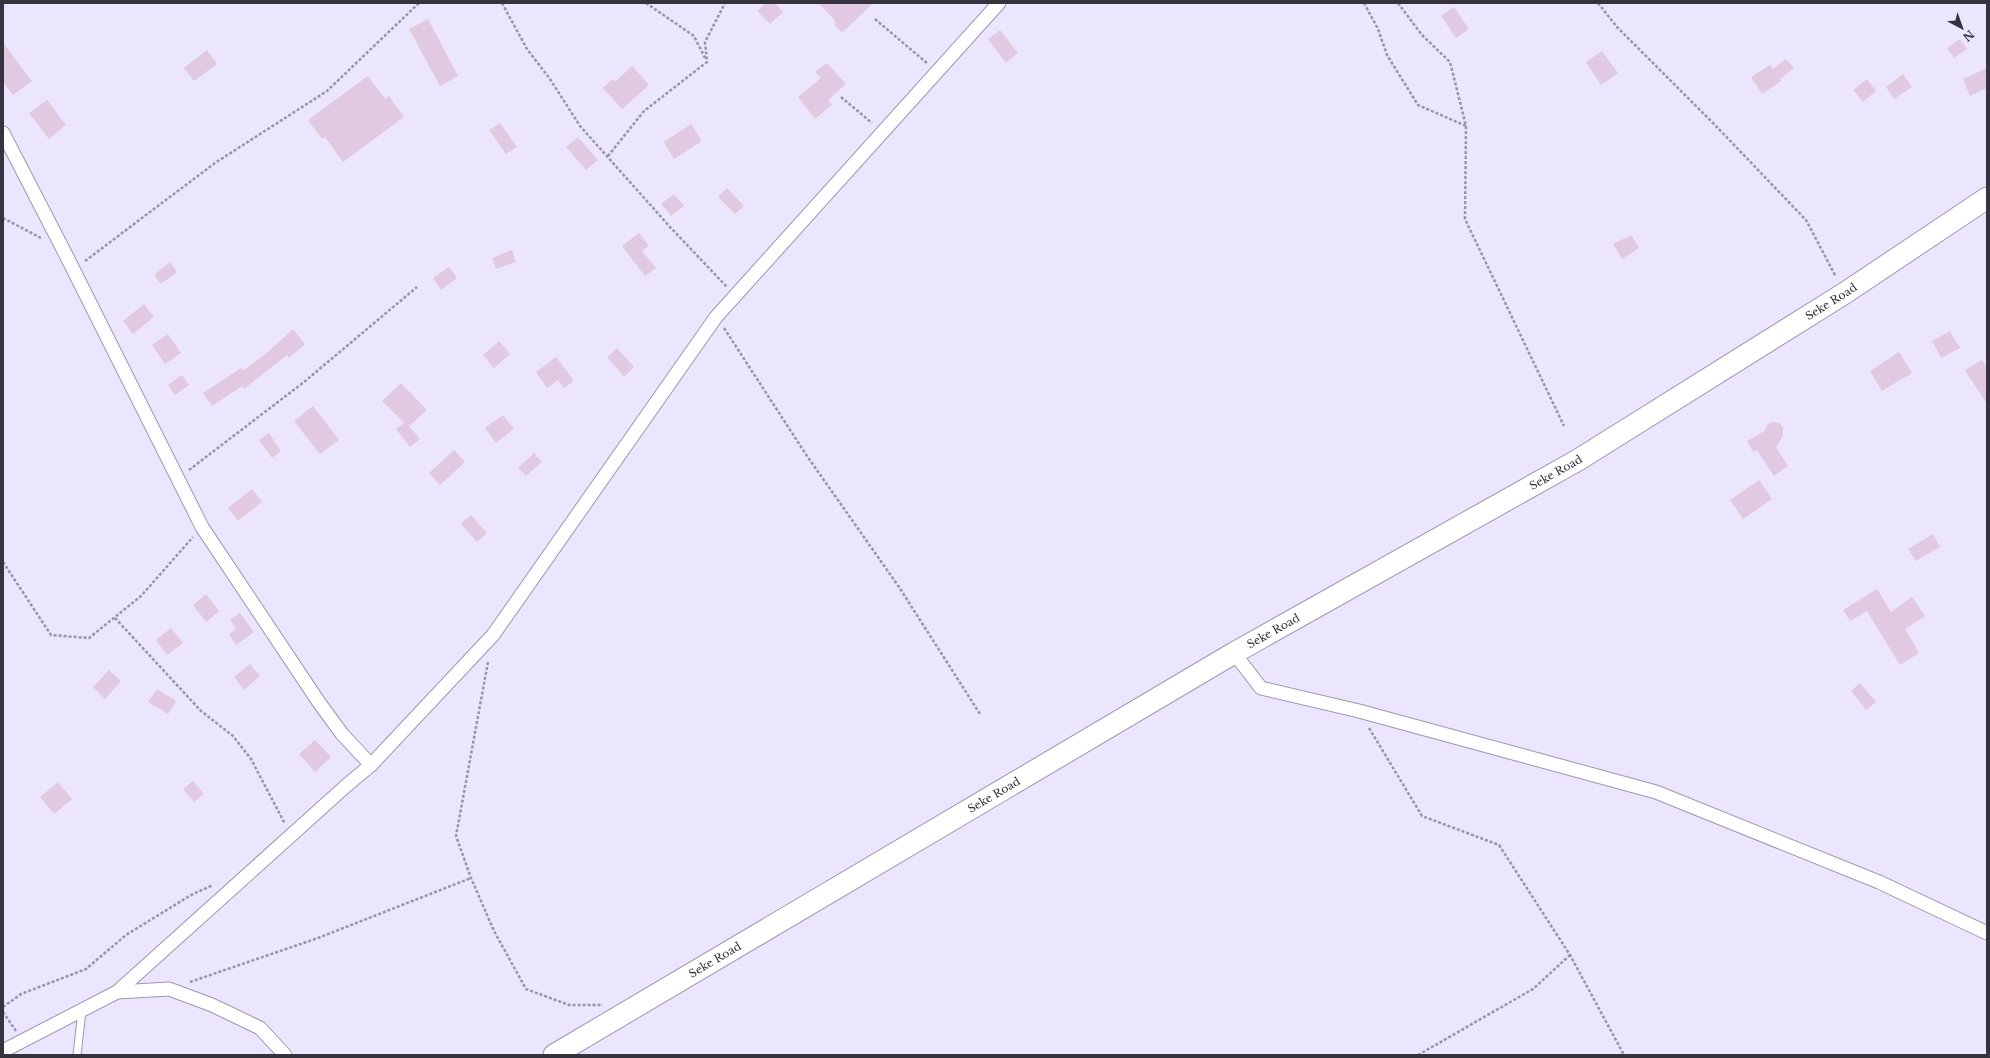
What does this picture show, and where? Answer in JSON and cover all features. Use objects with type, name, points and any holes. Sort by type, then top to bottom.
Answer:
[{"type":"main road","name":"Seke Road","points":[[554,1055],[1234,653],[1578,460],[1844,293],[1987,198]]},
{"type":"street","points":[[3,1051],[117,992],[290,835],[371,765],[493,635],[716,317],[1000,3]]},
{"type":"street","points":[[3,133],[66,255],[202,527],[318,701],[342,734],[371,765]]},
{"type":"street","points":[[1234,653],[1261,688],[1359,711],[1656,792],[1879,882],[1987,934]]},
{"type":"street","points":[[117,992],[169,989],[212,1005],[260,1028],[285,1055]]},
{"type":"lane","points":[[77,1055],[82,1010]]},
{"type":"path","points":[[73,269],[215,163],[327,91],[419,3]]},
{"type":"path","points":[[502,3],[527,49],[550,79],[580,126],[670,227],[735,296]]},
{"type":"path","points":[[646,3],[694,36],[707,62]]},
{"type":"path","points":[[707,62],[705,42],[725,3]]},
{"type":"path","points":[[1364,3],[1378,30],[1387,55],[1418,105],[1466,126]]},
{"type":"path","points":[[1398,3],[1422,35],[1450,62],[1466,126],[1465,219],[1564,426]]},
{"type":"path","points":[[1598,3],[1617,27],[1714,124],[1806,220],[1844,293]]},
{"type":"path","points":[[875,19],[938,72]]},
{"type":"path","points":[[608,156],[644,111],[707,62]]},
{"type":"path","points":[[841,97],[883,133]]},
{"type":"path","points":[[3,218],[45,240],[66,255]]},
{"type":"path","points":[[178,479],[304,382],[417,287]]},
{"type":"path","points":[[716,317],[807,456],[899,587],[980,714]]},
{"type":"path","points":[[3,562],[50,635],[89,638],[141,596],[202,527]]},
{"type":"path","points":[[115,618],[201,711],[233,736],[251,759],[290,835]]},
{"type":"path","points":[[493,635],[475,725],[456,836],[470,878],[494,931],[526,989],[569,1005],[609,1005]]},
{"type":"path","points":[[1359,711],[1422,816],[1499,845],[1570,955],[1624,1055]]},
{"type":"path","points":[[169,989],[318,938],[470,878]]},
{"type":"path","points":[[3,1007],[21,994],[86,969],[126,935],[191,895],[220,882]]},
{"type":"path","points":[[1418,1055],[1533,989],[1570,955]]},
{"type":"path","points":[[3,1012],[23,1041]]},
{"type":"building","points":[[766,3],[775,3],[783,12],[770,24],[757,11]]},
{"type":"building","points":[[819,3],[873,3],[842,33],[834,24],[836,22]]},
{"type":"building","points":[[1454,7],[1469,29],[1456,38],[1441,16]]},
{"type":"building","points":[[428,19],[458,76],[440,86],[409,29]]},
{"type":"building","points":[[1000,30],[1018,53],[1006,63],[988,39]]},
{"type":"building","points":[[1960,39],[1967,49],[1954,58],[1947,48]]},
{"type":"building","points":[[3,43],[32,81],[13,95],[3,82]]},
{"type":"building","points":[[207,50],[217,64],[194,81],[184,68]]},
{"type":"building","points":[[1602,51],[1618,73],[1601,85],[1586,62]]},
{"type":"building","points":[[1786,59],[1794,68],[1780,79],[1781,81],[1762,94],[1751,77],[1770,65],[1773,69]]},
{"type":"building","points":[[827,63],[846,84],[828,100],[832,105],[815,119],[798,97],[821,78],[815,72]]},
{"type":"building","points":[[632,66],[649,85],[622,109],[603,88],[613,79],[615,82]]},
{"type":"building","points":[[1987,68],[1987,88],[1970,96],[1963,79]]},
{"type":"building","points":[[1903,74],[1912,87],[1894,99],[1886,87]]},
{"type":"building","points":[[368,76],[385,99],[389,96],[404,117],[343,162],[325,137],[322,139],[308,120]]},
{"type":"building","points":[[1867,79],[1876,91],[1863,102],[1853,90]]},
{"type":"building","points":[[47,100],[66,125],[49,139],[29,113]]},
{"type":"building","points":[[500,123],[517,147],[506,154],[489,130]]},
{"type":"building","points":[[691,124],[702,141],[674,159],[664,142]]},
{"type":"building","points":[[578,137],[598,160],[586,170],[566,147]]},
{"type":"building","points":[[727,188],[744,206],[735,214],[718,197]]},
{"type":"building","points":[[674,194],[684,206],[671,216],[661,204]]},
{"type":"building","points":[[639,233],[649,246],[642,251],[656,268],[645,276],[622,246]]},
{"type":"building","points":[[1631,235],[1639,248],[1622,259],[1613,244]]},
{"type":"building","points":[[512,250],[516,262],[496,269],[492,258]]},
{"type":"building","points":[[170,262],[177,272],[161,284],[154,275]]},
{"type":"building","points":[[449,267],[457,278],[441,290],[433,278]]},
{"type":"building","points":[[144,304],[154,317],[133,334],[123,321]]},
{"type":"building","points":[[293,329],[305,344],[289,358],[287,355],[244,389],[242,386],[212,406],[203,393],[241,368],[243,371],[269,351]]},
{"type":"building","points":[[1950,331],[1960,348],[1941,358],[1932,341]]},
{"type":"building","points":[[168,334],[181,353],[165,364],[152,345]]},
{"type":"building","points":[[499,341],[510,354],[494,368],[483,355]]},
{"type":"building","points":[[617,348],[634,367],[624,377],[607,357]]},
{"type":"building","points":[[1899,352],[1912,373],[1882,391],[1870,371]]},
{"type":"building","points":[[556,357],[574,381],[564,388],[558,380],[547,388],[536,372]]},
{"type":"building","points":[[1982,360],[1987,368],[1987,404],[1965,370]]},
{"type":"building","points":[[182,375],[189,385],[175,395],[168,385]]},
{"type":"building","points":[[401,383],[427,410],[409,426],[420,439],[410,447],[396,429],[404,423],[382,401]]},
{"type":"building","points":[[313,406],[339,440],[320,454],[294,421]]},
{"type":"building","points":[[503,415],[514,429],[496,443],[485,428]]},
{"type":"building","points":[[1773,422],[1779,423],[1783,427],[1783,436],[1776,447],[1788,466],[1774,476],[1757,450],[1753,452],[1747,441],[1765,431],[1767,425]]},
{"type":"building","points":[[269,433],[281,451],[272,458],[259,440]]},
{"type":"building","points":[[454,450],[465,462],[440,485],[429,473]]},
{"type":"building","points":[[534,453],[542,462],[526,476],[518,468]]},
{"type":"building","points":[[1759,480],[1772,499],[1743,519],[1730,500]]},
{"type":"building","points":[[252,489],[262,502],[238,521],[228,508]]},
{"type":"building","points":[[471,515],[487,533],[477,542],[461,524]]},
{"type":"building","points":[[1933,534],[1940,547],[1916,561],[1908,549]]},
{"type":"building","points":[[1877,589],[1891,612],[1912,597],[1925,616],[1905,629],[1919,653],[1900,665],[1867,611],[1850,621],[1843,610]]},
{"type":"building","points":[[206,594],[219,611],[206,622],[193,605]]},
{"type":"building","points":[[240,613],[254,632],[236,645],[229,634],[236,629],[230,620]]},
{"type":"building","points":[[171,628],[183,643],[167,655],[156,640]]},
{"type":"building","points":[[250,664],[260,676],[244,690],[234,677]]},
{"type":"building","points":[[109,670],[121,681],[105,699],[93,687]]},
{"type":"building","points":[[1860,683],[1876,702],[1866,710],[1851,691]]},
{"type":"building","points":[[157,689],[176,701],[168,714],[148,702]]},
{"type":"building","points":[[315,740],[331,757],[315,772],[299,754]]},
{"type":"building","points":[[193,781],[204,794],[194,802],[183,789]]},
{"type":"building","points":[[58,782],[72,799],[54,814],[40,797]]}]
